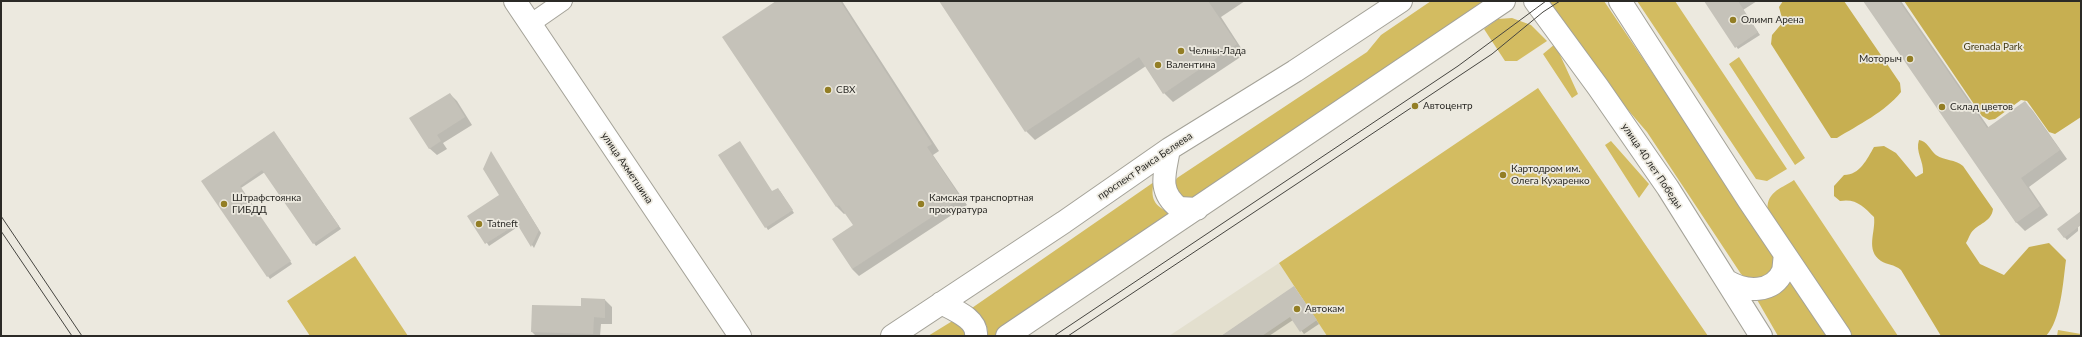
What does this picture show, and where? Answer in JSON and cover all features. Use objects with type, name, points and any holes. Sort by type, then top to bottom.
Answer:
[{"type":"street","name":"улица Ахметшина","points":[[514,1],[740,336]]},
{"type":"street","points":[[530,24],[563,1]]},
{"type":"street","name":"проспект Раиса Беляева","points":[[892,336],[1064,222],[1169,149],[1295,71],[1352,31],[1401,1]]},
{"type":"street","points":[[1007,336],[1504,1]]},
{"type":"street","name":"улица 40 лет Победы","points":[[1535,1],[1637,143],[1761,336]]},
{"type":"street","points":[[1620,1],[1785,255],[1840,336]]},
{"type":"street","points":[[1169,149],[1164,189],[1167,195],[1179,208],[1197,209]]},
{"type":"street","points":[[1727,281],[1735,286],[1748,288],[1770,286],[1777,281],[1783,270],[1785,255]]},
{"type":"street","points":[[942,303],[971,320],[977,332],[976,336]]},
{"type":"shaded area","points":[[1431,1],[1488,1],[1191,200],[1184,199],[1173,185],[1177,178],[1367,52],[1381,35]]},
{"type":"shaded area","points":[[1549,1],[1604,1],[1773,251],[1774,260],[1772,267],[1762,279],[1747,279],[1741,274],[1647,132],[1603,81]]},
{"type":"shaded area","points":[[1637,1],[1675,1],[1787,169],[1767,181],[1756,179]]},
{"type":"shaded area","points":[[1512,18],[1531,25],[1547,41],[1517,61],[1505,61],[1484,29],[1498,19]]},
{"type":"shaded area","points":[[1555,44],[1578,94],[1572,98],[1543,54]]},
{"type":"shaded area","points":[[1739,57],[1805,158],[1795,165],[1729,64]]},
{"type":"shaded area","name":"Картодром им. Олега Кухаренко","points":[[1538,88],[1708,336],[1327,336],[1279,263]]},
{"type":"shaded area","points":[[1611,141],[1649,184],[1639,198],[1605,145]]},
{"type":"shaded area","points":[[1794,180],[1898,336],[1851,336],[1768,212],[1769,200],[1771,196]]},
{"type":"shaded area","points":[[1154,182],[1153,194],[1156,203],[1163,209],[1174,214],[994,336],[987,336],[988,331],[986,323],[969,310]]},
{"type":"shaded area","points":[[355,256],[408,336],[310,336],[287,301]]},
{"type":"shaded area","points":[[1279,263],[1327,336],[1169,336]]},
{"type":"shaded area","points":[[1789,276],[1828,336],[1778,336],[1756,298]]},
{"type":"shaded area","points":[[954,320],[970,336],[928,336]]},
{"type":"shaded area","points":[[2058,330],[2081,334],[2081,336],[2057,336]]},
{"type":"green space","points":[[1783,1],[1844,1],[1900,83],[1901,92],[1887,106],[1871,118],[1837,138],[1831,138],[1771,44],[1772,35],[1783,22],[1779,7]]},
{"type":"green space","name":"Grenada Park","points":[[1904,1],[2081,1],[2081,117],[2055,134],[2049,132],[2027,101],[2021,100],[1995,119],[1989,120],[1982,116]]},
{"type":"green space","points":[[1919,140],[1926,144],[1936,155],[1957,162],[1963,166],[1993,209],[1990,217],[1970,234],[1966,243],[1980,264],[2004,275],[2029,247],[2049,243],[2066,260],[2058,311],[2051,329],[2046,336],[1941,336],[1901,270],[1881,261],[1873,252],[1872,240],[1874,217],[1859,204],[1846,200],[1840,201],[1834,196],[1834,186],[1844,175],[1850,174],[1859,169],[1866,161],[1874,147],[1884,146],[1896,153],[1916,177],[1923,173],[1918,149]]},
{"type":"building","name":"СВХ","points":[[776,1],[840,1],[932,144],[927,147],[961,198],[852,269],[832,239],[853,225],[839,205],[836,207],[722,37]]},
{"type":"building","points":[[939,1],[1208,1],[1237,44],[1163,94],[1139,57],[1025,132]]},
{"type":"building","name":"Олимп Арена","points":[[1704,1],[1738,1],[1758,32],[1735,48]]},
{"type":"building","points":[[1863,1],[1899,1],[1987,128],[2025,101],[2060,150],[2021,178],[2040,206],[2016,223]]},
{"type":"building","points":[[450,93],[465,117],[437,135],[441,141],[429,149],[409,118]]},
{"type":"building","points":[[274,131],[339,226],[313,244],[262,170],[240,186],[291,261],[267,277],[201,181]]},
{"type":"building","points":[[740,141],[772,191],[778,188],[793,210],[765,228],[718,155]]},
{"type":"building","points":[[491,151],[539,230],[531,247],[517,224],[485,244],[467,216],[499,195],[483,169]]},
{"type":"building","points":[[2081,211],[2081,225],[2064,238],[2057,229]]},
{"type":"building","points":[[1294,286],[1317,320],[1300,332],[1290,317],[1262,336],[1221,336]]},
{"type":"building","points":[[581,298],[605,299],[605,318],[594,317],[593,334],[531,332],[532,305],[581,306]]},
{"type":"tram line","points":[[1054,336],[1458,66],[1546,1]]},
{"type":"tram line","points":[[1068,336],[1492,54],[1543,12],[1560,1]]},
{"type":"tram line","points":[[1,216],[82,336]]},
{"type":"tram line","points":[[1,231],[72,336]]},
{"type":"place","name":"Олимп Арена","points":[[1733,20]]},
{"type":"place","name":"Челны-Лада","points":[[1181,51]]},
{"type":"place","name":"Моторыч","points":[[1910,59]]},
{"type":"place","name":"Валентина","points":[[1158,65]]},
{"type":"place","name":"СВХ","points":[[828,90]]},
{"type":"place","name":"Автоцентр","points":[[1415,106]]},
{"type":"place","name":"Склад цветов","points":[[1942,107]]},
{"type":"place","name":"Картодром им. Олега Кухаренко","points":[[1503,175]]},
{"type":"place","name":"Штрафстоянка ГИБДД","points":[[224,204]]},
{"type":"place","name":"Камская транспортная прокуратура","points":[[921,204]]},
{"type":"place","name":"Tatneft","points":[[479,224]]},
{"type":"place","name":"Автокам","points":[[1297,309]]}]
